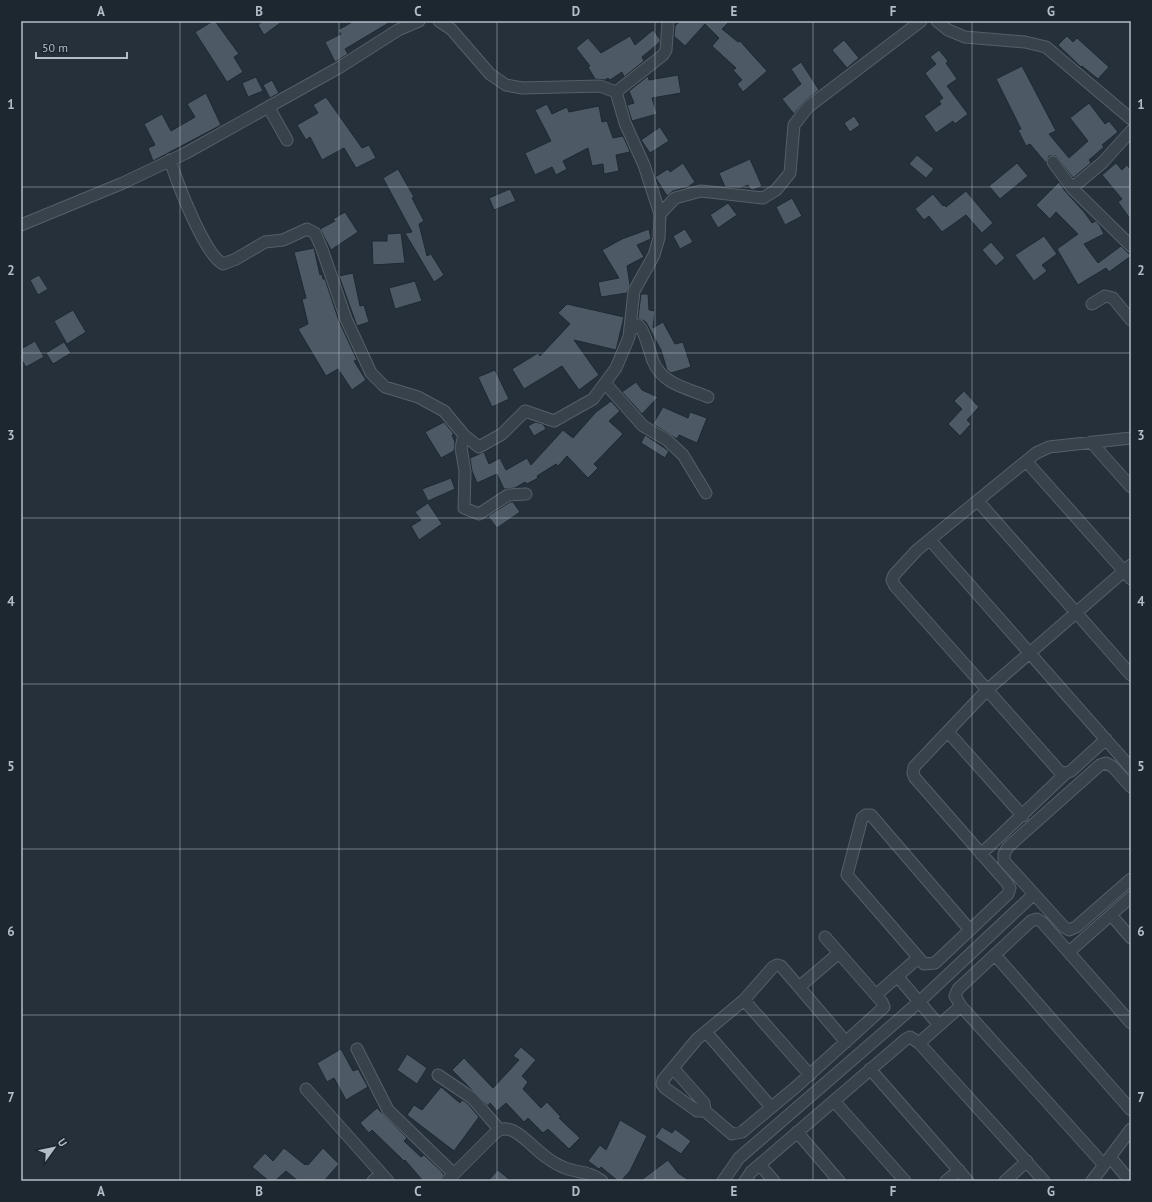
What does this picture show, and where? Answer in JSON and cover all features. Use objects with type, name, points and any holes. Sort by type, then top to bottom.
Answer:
[{"type":"street","points":[[21,225],[124,183],[170,160],[269,108],[340,67],[398,30],[419,21]]},
{"type":"street","points":[[616,92],[663,55],[666,50],[668,21]]},
{"type":"street","points":[[660,214],[675,198],[701,191],[763,198],[776,190],[790,173],[794,125],[808,107],[920,21]]},
{"type":"street","points":[[937,21],[948,30],[964,37],[1025,42],[1046,47],[1131,119]]},
{"type":"street","points":[[446,22],[490,74],[506,84],[522,88],[600,86],[616,92]]},
{"type":"street","points":[[170,160],[180,188],[212,254],[223,264],[236,259],[265,242],[283,240],[307,229],[315,233],[346,319],[371,373],[385,387],[418,397],[444,411],[464,435],[479,447],[502,434],[525,411],[554,421],[593,399],[616,368],[624,352],[631,330],[634,292],[654,255],[659,238],[660,214],[644,165],[626,123],[616,92]]},
{"type":"street","points":[[269,108],[287,140]]},
{"type":"street","points":[[1072,188],[1102,163],[1131,131]]},
{"type":"street","points":[[1053,162],[1072,188],[1131,246]]},
{"type":"street","points":[[1092,304],[1104,296],[1113,298],[1131,320]]},
{"type":"street","points":[[631,330],[638,326],[641,328],[653,361],[662,376],[676,384],[708,396]]},
{"type":"street","points":[[605,383],[643,426],[667,440],[683,455],[706,493]]},
{"type":"street","points":[[464,435],[461,448],[465,471],[464,508],[479,514],[508,496],[526,494]]},
{"type":"street","points":[[1066,773],[1060,772],[894,586],[892,580],[894,575],[917,550],[1036,453],[1049,447],[1131,438]]},
{"type":"street","points":[[1091,442],[1131,487]]},
{"type":"street","points":[[970,930],[871,815],[866,815],[862,818],[847,875],[918,958],[924,964],[929,965],[935,963],[970,930],[1008,894],[1010,888],[1007,883],[915,778],[913,773],[914,767],[987,690],[1076,613],[1129,572],[1026,461]]},
{"type":"street","points":[[978,501],[1131,675]]},
{"type":"street","points":[[930,540],[1131,768]]},
{"type":"street","points":[[948,732],[1023,816]]},
{"type":"street","points":[[981,854],[1023,816],[1066,773],[1106,739]]},
{"type":"street","points":[[1131,787],[1113,766],[1106,763],[1100,765],[1008,847],[1004,854],[1004,861],[1064,927],[1069,930],[1076,927],[1131,879]]},
{"type":"street","points":[[723,1181],[739,1158],[918,1002],[1034,894]]},
{"type":"street","points":[[1069,952],[1131,897]]},
{"type":"street","points":[[1111,915],[1131,938]]},
{"type":"street","points":[[1130,1181],[1107,1161],[961,1006],[955,996],[958,989],[1031,921],[1037,919],[1042,922],[1131,1023]]},
{"type":"street","points":[[673,1068],[704,1103],[705,1110],[732,1134],[742,1132],[810,1075],[882,1011],[884,1007],[876,995],[824,937]]},
{"type":"street","points":[[799,987],[839,953]]},
{"type":"street","points":[[995,955],[1131,1110]]},
{"type":"street","points":[[876,995],[918,958]]},
{"type":"street","points":[[705,1110],[697,1111],[665,1088],[662,1084],[663,1080],[697,1039],[744,1000],[773,967],[777,965],[781,966],[846,1042]]},
{"type":"street","points":[[897,976],[939,1025]]},
{"type":"street","points":[[744,1000],[810,1075]]},
{"type":"street","points":[[919,1043],[961,1006]]},
{"type":"street","points":[[706,1032],[771,1108]]},
{"type":"street","points":[[745,1181],[751,1172],[870,1069],[910,1037],[919,1043],[1044,1181]]},
{"type":"street","points":[[357,1049],[388,1110],[451,1177],[499,1129]]},
{"type":"street","points":[[870,1069],[968,1181]]},
{"type":"street","points":[[438,1075],[472,1098],[499,1129],[511,1130],[519,1133],[536,1150],[548,1159],[565,1168],[591,1174],[602,1181]]},
{"type":"street","points":[[306,1088],[381,1179]]},
{"type":"street","points":[[834,1101],[905,1181]]},
{"type":"street","points":[[1092,1181],[1131,1129]]},
{"type":"street","points":[[797,1132],[839,1181]]},
{"type":"street","points":[[1005,1181],[1027,1161]]},
{"type":"street","points":[[760,1165],[774,1181]]},
{"type":"street","points":[[946,1181],[959,1170]]},
{"type":"building","points":[[215,21],[239,54],[234,57],[243,72],[227,82],[195,32]]},
{"type":"building","points":[[263,21],[283,21],[264,35],[258,25]]},
{"type":"building","points":[[354,21],[392,21],[345,49],[348,54],[335,62],[325,42],[341,34],[338,30]]},
{"type":"building","points":[[680,21],[730,21],[722,29],[738,42],[740,41],[767,71],[743,92],[737,84],[742,80],[733,70],[736,68],[712,46],[719,38],[705,24],[685,46],[674,36],[675,26]]},
{"type":"building","points":[[653,30],[660,39],[660,42],[642,57],[644,61],[624,77],[622,72],[610,80],[608,78],[605,80],[595,79],[588,67],[590,66],[576,48],[588,38],[601,53],[630,36],[635,45]]},
{"type":"building","points":[[1067,36],[1073,42],[1077,38],[1109,67],[1098,79],[1082,66],[1081,67],[1058,45]]},
{"type":"building","points":[[844,40],[859,58],[847,68],[832,50]]},
{"type":"building","points":[[939,50],[948,61],[946,63],[957,79],[947,86],[968,114],[955,124],[953,121],[936,133],[924,116],[941,104],[939,101],[943,98],[925,73],[936,64],[930,57]]},
{"type":"building","points":[[801,62],[819,90],[804,102],[794,114],[782,99],[801,84],[791,69]]},
{"type":"building","points":[[1022,66],[1056,131],[1049,134],[1069,158],[1088,141],[1070,118],[1089,103],[1105,124],[1109,121],[1118,132],[1102,145],[1104,147],[1089,160],[1091,163],[1073,178],[1056,156],[1049,156],[1046,163],[1030,144],[1026,146],[1018,130],[1021,129],[996,79]]},
{"type":"building","points":[[678,75],[681,93],[652,98],[657,114],[632,121],[627,105],[634,103],[629,91],[648,76],[649,80]]},
{"type":"building","points":[[256,77],[263,91],[248,97],[242,83]]},
{"type":"building","points":[[272,80],[279,93],[270,98],[263,85]]},
{"type":"building","points":[[206,93],[221,125],[153,161],[148,148],[155,145],[144,124],[162,114],[171,131],[195,117],[187,104]]},
{"type":"building","points":[[326,97],[362,148],[369,145],[376,158],[356,168],[344,148],[322,160],[310,137],[306,140],[297,125],[318,113],[313,105]]},
{"type":"building","points":[[547,104],[552,114],[567,107],[569,112],[599,106],[602,122],[607,121],[613,138],[623,136],[630,152],[616,155],[619,171],[604,174],[603,164],[592,166],[588,148],[563,161],[567,169],[556,175],[552,167],[535,175],[525,153],[551,141],[535,110]]},
{"type":"building","points":[[854,116],[860,125],[850,132],[844,123]]},
{"type":"building","points":[[660,127],[669,141],[650,153],[641,140]]},
{"type":"building","points":[[917,155],[934,169],[926,178],[909,164]]},
{"type":"building","points":[[750,159],[762,186],[753,190],[750,189],[748,185],[740,188],[725,187],[719,173]]},
{"type":"building","points":[[683,163],[695,182],[688,187],[673,191],[667,196],[655,177],[668,169],[670,172]]},
{"type":"building","points":[[1017,163],[1028,176],[1000,199],[989,186]]},
{"type":"building","points":[[1116,163],[1122,170],[1127,165],[1131,170],[1131,220],[1118,202],[1122,199],[1102,175]]},
{"type":"building","points":[[398,169],[414,197],[412,198],[424,221],[419,224],[427,256],[431,254],[444,275],[434,282],[405,233],[412,232],[383,178]]},
{"type":"building","points":[[1059,182],[1092,223],[1096,221],[1104,234],[1084,244],[1098,263],[1121,246],[1131,256],[1109,272],[1106,268],[1078,285],[1057,249],[1078,234],[1056,212],[1050,219],[1036,205]]},
{"type":"building","points":[[510,189],[516,201],[494,210],[489,198]]},
{"type":"building","points":[[966,191],[993,223],[982,233],[966,215],[942,232],[929,216],[924,220],[915,209],[933,194],[943,206],[944,205],[946,207]]},
{"type":"building","points":[[792,198],[802,216],[785,225],[776,207]]},
{"type":"building","points":[[728,203],[737,215],[718,228],[710,215]]},
{"type":"building","points":[[345,212],[358,232],[331,250],[320,229],[335,221],[333,219]]},
{"type":"building","points":[[649,229],[651,239],[637,245],[644,257],[627,266],[630,285],[627,293],[601,297],[598,282],[619,278],[602,250],[622,239]]},
{"type":"building","points":[[685,229],[693,242],[680,249],[673,236]]},
{"type":"building","points":[[401,233],[405,263],[373,265],[372,241],[387,241],[387,234]]},
{"type":"building","points":[[1044,236],[1057,254],[1042,265],[1047,271],[1034,281],[1015,255]]},
{"type":"building","points":[[991,242],[1005,258],[996,266],[982,250]]},
{"type":"building","points":[[314,248],[320,275],[322,274],[323,279],[325,279],[339,321],[357,360],[354,361],[366,380],[352,390],[338,369],[326,376],[298,329],[308,324],[302,299],[306,298],[294,252]]},
{"type":"building","points":[[353,273],[360,306],[364,305],[369,322],[357,326],[339,276]]},
{"type":"building","points":[[39,275],[48,289],[38,295],[30,280]]},
{"type":"building","points":[[415,281],[422,301],[395,309],[389,288]]},
{"type":"building","points":[[641,294],[648,294],[649,310],[655,311],[653,328],[663,322],[675,344],[683,342],[691,367],[671,373],[667,370],[661,350],[646,322],[638,318]]},
{"type":"building","points":[[567,304],[624,317],[616,350],[574,340],[599,375],[579,390],[562,366],[524,389],[512,369],[538,353],[540,356],[570,324],[558,313]]},
{"type":"building","points":[[73,310],[86,332],[67,344],[54,321]]},
{"type":"building","points":[[35,341],[44,357],[26,367],[21,359],[21,349]]},
{"type":"building","points":[[64,342],[71,353],[53,364],[46,353]]},
{"type":"building","points":[[495,370],[509,399],[492,407],[478,377]]},
{"type":"building","points":[[636,382],[642,390],[658,397],[642,414],[622,392]]},
{"type":"building","points":[[964,391],[979,407],[967,420],[971,424],[960,436],[948,424],[962,409],[954,401]]},
{"type":"building","points":[[611,401],[620,411],[609,421],[623,434],[594,464],[598,468],[588,478],[567,456],[558,466],[556,464],[537,476],[538,478],[527,484],[525,482],[515,488],[504,489],[497,474],[477,483],[472,471],[470,458],[484,452],[489,464],[500,458],[506,470],[527,458],[531,465],[563,430],[573,438],[596,412]]},
{"type":"building","points":[[663,407],[688,418],[690,412],[707,418],[697,443],[679,435],[677,439],[653,424]]},
{"type":"building","points":[[444,422],[454,434],[452,435],[455,442],[454,451],[441,458],[425,432]]},
{"type":"building","points":[[535,422],[543,424],[546,429],[534,436],[528,426]]},
{"type":"building","points":[[645,435],[669,451],[665,458],[641,443]]},
{"type":"building","points":[[451,478],[455,489],[428,501],[422,489]]},
{"type":"building","points":[[510,502],[513,502],[520,512],[497,528],[488,516]]},
{"type":"building","points":[[428,503],[442,524],[419,540],[411,526],[421,520],[415,512]]},
{"type":"building","points":[[521,1047],[536,1060],[522,1076],[528,1082],[523,1089],[541,1108],[547,1102],[561,1117],[559,1118],[580,1138],[569,1149],[548,1129],[543,1133],[528,1118],[524,1122],[506,1103],[497,1111],[490,1103],[488,1106],[452,1070],[464,1058],[493,1088],[519,1060],[513,1056]]},
{"type":"building","points":[[341,1049],[353,1071],[358,1069],[368,1087],[346,1100],[334,1078],[327,1082],[317,1063]]},
{"type":"building","points":[[407,1054],[427,1068],[417,1084],[397,1070]]},
{"type":"building","points":[[441,1087],[460,1103],[462,1100],[467,1103],[479,1117],[454,1151],[407,1115],[414,1105],[422,1110]]},
{"type":"building","points":[[377,1108],[407,1138],[404,1141],[421,1157],[424,1155],[441,1171],[444,1175],[440,1181],[423,1181],[405,1160],[404,1161],[372,1130],[369,1133],[360,1123]]},
{"type":"building","points":[[620,1120],[647,1136],[630,1171],[621,1181],[618,1181],[601,1167],[599,1169],[588,1161],[600,1145],[606,1150]]},
{"type":"building","points":[[662,1127],[672,1133],[675,1129],[691,1141],[681,1154],[655,1137]]},
{"type":"building","points":[[284,1148],[305,1165],[308,1165],[323,1148],[339,1164],[324,1181],[298,1181],[286,1171],[275,1181],[269,1181],[252,1167],[265,1153],[273,1161]]},
{"type":"building","points":[[668,1160],[678,1173],[690,1181],[640,1181]]},
{"type":"building","points":[[498,1170],[511,1181],[488,1181]]}]
